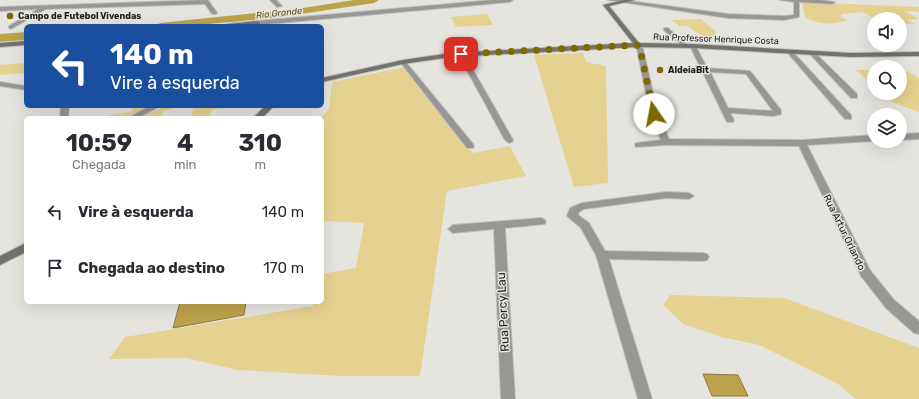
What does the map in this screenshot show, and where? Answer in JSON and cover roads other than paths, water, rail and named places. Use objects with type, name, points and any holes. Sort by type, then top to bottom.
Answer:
[{"type":"street","points":[[11,27],[57,0]]},
{"type":"street","points":[[273,0],[279,6]]},
{"type":"street","points":[[267,24],[510,0]]},
{"type":"street","points":[[611,0],[728,16],[784,18],[797,16],[796,1]]},
{"type":"street","points":[[632,0],[606,4],[640,49],[654,114],[666,142]]},
{"type":"street","points":[[783,0],[832,2]]},
{"type":"street","points":[[0,9],[206,1],[214,13]]},
{"type":"street","points":[[666,29],[684,45]]},
{"type":"street","points":[[0,45],[24,43]]},
{"type":"street","name":"Rua Professor Henrique Costa","points":[[324,80],[404,62],[461,54],[637,45],[684,45],[851,55],[919,54]]},
{"type":"street","points":[[693,46],[730,120]]},
{"type":"street","points":[[789,51],[848,117]]},
{"type":"street","points":[[811,52],[854,96]]},
{"type":"street","points":[[461,54],[509,140]]},
{"type":"street","points":[[404,62],[470,146]]},
{"type":"street","points":[[706,70],[748,72],[778,112],[774,114],[726,110]]},
{"type":"street","points":[[0,84],[24,88]]},
{"type":"street","points":[[136,116],[152,108]]},
{"type":"street","points":[[259,116],[268,108]]},
{"type":"street","points":[[907,137],[919,136]]},
{"type":"street","points":[[639,145],[666,142],[802,143],[867,138]]},
{"type":"street","name":"Rua Artur Orlando","points":[[802,143],[865,273],[890,304],[919,330]]},
{"type":"street","points":[[645,399],[602,256],[585,226],[572,216],[574,210],[582,206],[666,195],[689,196]]},
{"type":"street","points":[[453,229],[541,222]]},
{"type":"street","name":"Rua Percy Lau","points":[[499,225],[508,399]]},
{"type":"street","points":[[0,262],[24,248]]},
{"type":"street","points":[[602,256],[703,257]]},
{"type":"waterway","name":"Rio Grande","points":[[179,24],[303,11],[374,0]]},
{"type":"waterway","name":"Rio Grande","points":[[0,38],[24,36]]},
{"type":"place","name":"Campo de Futebol Vivendas","points":[[10,16]]},
{"type":"place","name":"AldeiaBit","points":[[660,70]]}]
